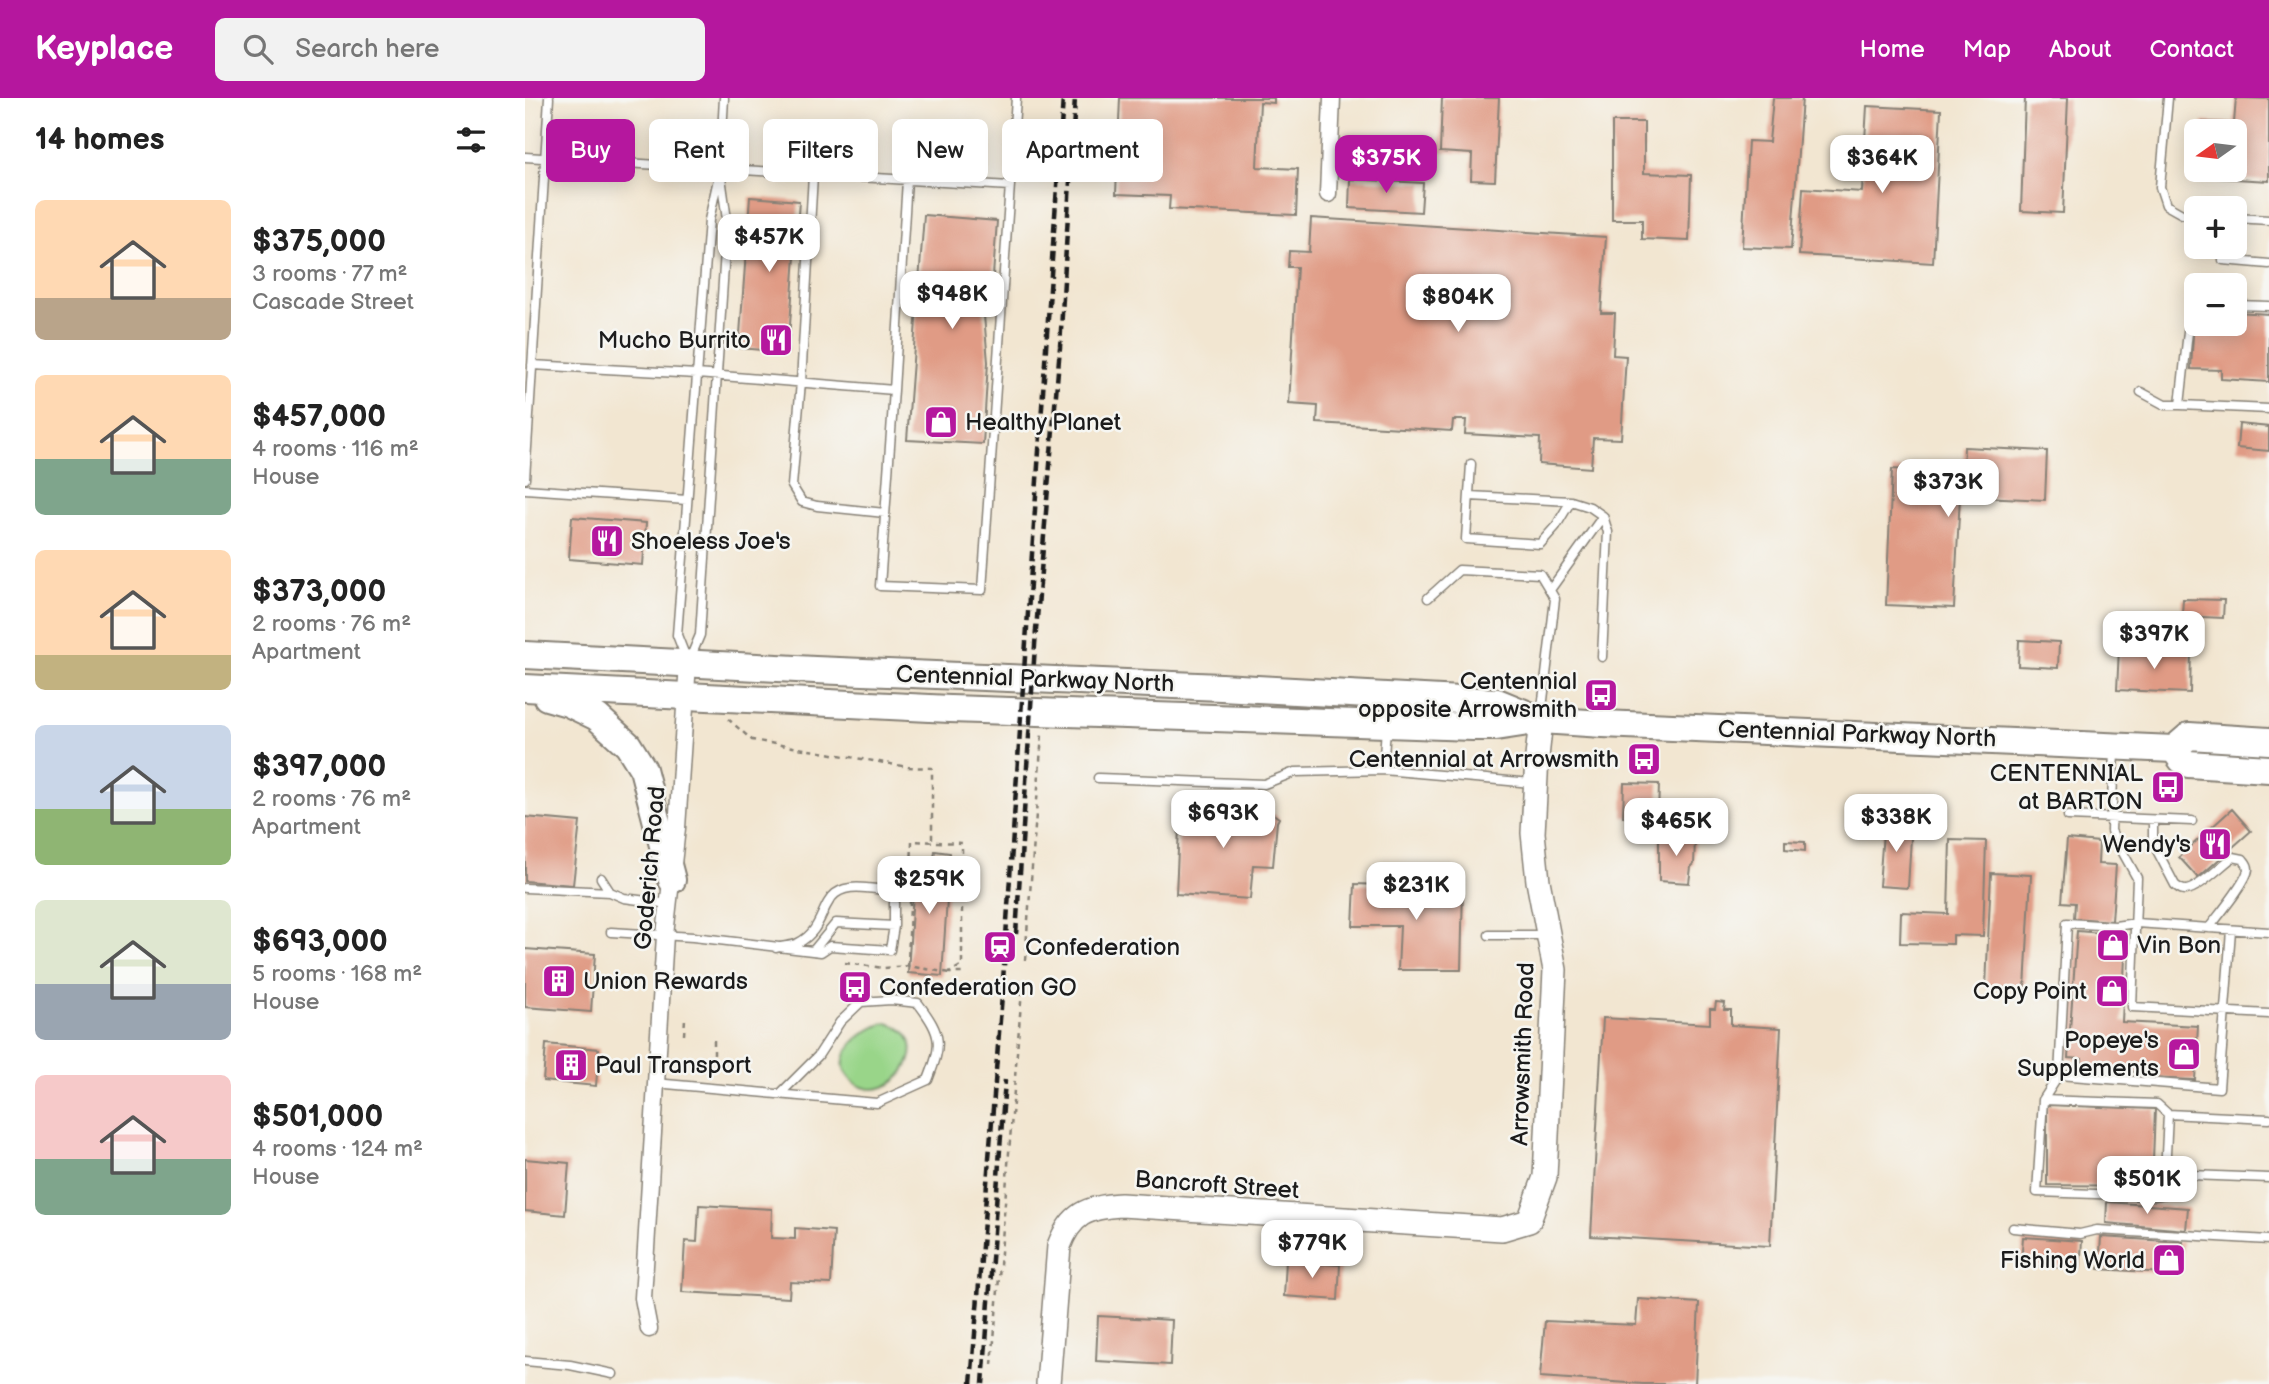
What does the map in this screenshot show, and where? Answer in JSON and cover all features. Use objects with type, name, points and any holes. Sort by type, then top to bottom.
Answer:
[{"type":"main road","name":"Centennial Parkway North","points":[[525,655],[1497,702],[1541,720]]},
{"type":"main road","name":"Centennial Parkway North","points":[[525,690],[687,695],[950,709],[1387,724],[1496,727],[1541,720],[2174,749],[2189,736],[2269,741]]},
{"type":"main road","points":[[525,690],[568,703],[597,717],[628,745],[643,769],[670,892]]},
{"type":"main road","name":"Centennial Parkway North","points":[[2174,749],[2188,764],[2269,769]]},
{"type":"street","points":[[1328,194],[1332,98]]},
{"type":"street","name":"Goderich Road","points":[[649,1329],[643,1298],[655,1083],[688,663]]},
{"type":"street","name":"Arrowsmith Road","points":[[1529,1221],[1545,1177],[1555,970],[1538,881],[1533,833],[1541,720]]},
{"type":"street","name":"Bancroft Street","points":[[1048,1384],[1059,1246],[1066,1227],[1079,1216],[1104,1206],[1502,1229],[1529,1221]]},
{"type":"lane","points":[[548,119],[549,98]]},
{"type":"lane","points":[[723,119],[724,98]]},
{"type":"lane","points":[[907,182],[880,586],[982,590],[1016,98]]},
{"type":"lane","points":[[2168,98],[2160,187],[2166,205],[2184,214]]},
{"type":"lane","points":[[525,157],[546,159],[525,479]]},
{"type":"lane","points":[[688,663],[677,635],[709,220],[717,182]]},
{"type":"lane","points":[[688,663],[700,635],[727,220],[722,182]]},
{"type":"lane","points":[[813,182],[792,486],[802,502],[885,513]]},
{"type":"lane","points":[[941,182],[1010,186]]},
{"type":"lane","points":[[2247,219],[2269,220]]},
{"type":"lane","points":[[2223,259],[2269,264]]},
{"type":"lane","points":[[2247,305],[2269,306]]},
{"type":"lane","points":[[2180,405],[2188,336]]},
{"type":"lane","points":[[532,365],[697,374],[894,390]]},
{"type":"lane","points":[[2141,392],[2165,405],[2269,409]]},
{"type":"lane","points":[[1471,464],[1466,539],[1540,544],[1556,526],[1571,501]]},
{"type":"lane","points":[[525,489],[687,500]]},
{"type":"lane","points":[[1469,496],[1571,501],[1590,507],[1603,516],[1608,532],[1602,657]]},
{"type":"lane","points":[[1550,590],[1603,516]]},
{"type":"lane","points":[[1428,598],[1459,570],[1540,574],[1555,599],[1541,720]]},
{"type":"lane","points":[[1383,770],[1387,724]]},
{"type":"lane","points":[[2114,745],[2111,831],[2137,878],[2132,1007],[2269,1014]]},
{"type":"lane","points":[[1098,778],[1264,784],[1295,772],[1383,770],[1535,783]]},
{"type":"lane","points":[[2068,816],[2192,821]]},
{"type":"lane","points":[[2153,820],[2153,843],[2179,888],[2185,890],[2194,887],[2233,857],[2243,859],[2247,863],[2248,869],[2242,883],[2209,928]]},
{"type":"lane","points":[[601,878],[610,892]]},
{"type":"lane","points":[[611,932],[665,935],[776,948],[821,952],[830,946],[890,950],[894,926],[894,893],[852,886],[841,889],[830,897],[814,929],[799,943],[776,948]]},
{"type":"lane","points":[[525,888],[610,892],[624,898],[670,892]]},
{"type":"lane","points":[[813,951],[836,923],[894,926]]},
{"type":"lane","points":[[2168,1114],[2165,1194],[2154,1196],[2037,1192],[2043,1100],[2059,1075],[2067,923],[2115,926],[2136,923],[2269,932]]},
{"type":"lane","points":[[2059,1075],[2219,1088],[2231,930]]},
{"type":"lane","points":[[1489,935],[1549,935]]},
{"type":"lane","points":[[655,1083],[877,1103],[928,1080],[939,1050],[933,1022],[918,1003],[891,1000],[861,1002],[840,1022],[818,1056],[780,1094]]},
{"type":"lane","points":[[2043,1100],[2157,1104],[2168,1114],[2269,1119]]},
{"type":"lane","points":[[2165,1174],[2269,1178]]},
{"type":"lane","points":[[2013,1228],[2080,1234],[2097,1230],[2269,1240]]},
{"type":"lane","points":[[525,1361],[570,1365],[613,1374]]},
{"type":"path","points":[[728,719],[752,740],[908,767],[932,768],[932,841]]},
{"type":"path","points":[[1025,960],[1042,731]]},
{"type":"path","points":[[908,966],[912,841],[962,843],[963,965],[949,973]]},
{"type":"path","points":[[845,963],[884,968],[908,966],[963,973]]},
{"type":"path","points":[[992,1365],[1022,990]]},
{"type":"path","points":[[684,1035],[685,1018]]},
{"type":"path","points":[[714,1040],[714,1054]]},
{"type":"green space","points":[[887,1023],[903,1031],[911,1042],[911,1055],[906,1068],[896,1080],[884,1087],[870,1089],[855,1083],[846,1074],[845,1055],[858,1038]]},
{"type":"building","points":[[1120,98],[1274,98],[1274,103],[1260,102],[1257,167],[1298,169],[1296,215],[1169,209],[1170,196],[1116,194],[1116,182],[1163,182],[1163,119],[1119,119]]},
{"type":"building","points":[[1442,98],[1499,98],[1495,181],[1471,180],[1472,154],[1440,152]]},
{"type":"building","points":[[1773,98],[1802,98],[1791,249],[1742,247],[1748,141],[1769,142]]},
{"type":"building","points":[[2025,98],[2068,98],[2063,213],[2021,211]]},
{"type":"building","points":[[2236,98],[2269,99],[2269,181],[2247,180],[2247,119],[2234,119]]},
{"type":"building","points":[[1867,106],[1941,110],[1933,263],[1799,255],[1803,188],[1862,192]]},
{"type":"building","points":[[1612,122],[1644,122],[1644,173],[1691,175],[1689,241],[1642,239],[1642,220],[1612,220]]},
{"type":"building","points":[[1350,179],[1423,183],[1421,212],[1349,208]]},
{"type":"building","points":[[750,197],[799,201],[788,352],[739,348]]},
{"type":"building","points":[[924,215],[997,221],[991,303],[983,304],[988,362],[983,444],[907,440]]},
{"type":"building","points":[[1311,218],[1606,237],[1601,313],[1615,313],[1613,355],[1626,356],[1621,439],[1593,438],[1591,468],[1539,464],[1540,438],[1465,434],[1466,420],[1453,420],[1452,431],[1317,423],[1318,406],[1289,404],[1297,267],[1288,267],[1289,251],[1309,252]]},
{"type":"building","points":[[2247,313],[2269,314],[2269,382],[2221,379],[2221,370],[2191,369],[2193,336],[2247,336]]},
{"type":"building","points":[[2239,424],[2269,427],[2269,451],[2237,448]]},
{"type":"building","points":[[1964,447],[2047,451],[2045,500],[1960,496],[1954,608],[1886,605],[1892,469],[1963,473]]},
{"type":"building","name":"Shoeless Joe's","points":[[572,517],[646,523],[643,565],[569,559]]},
{"type":"building","points":[[2183,599],[2224,600],[2223,618],[2182,616]]},
{"type":"building","points":[[2019,640],[2059,642],[2058,668],[2018,666]]},
{"type":"building","points":[[2119,648],[2191,651],[2190,693],[2117,690]]},
{"type":"building","points":[[1624,783],[1659,784],[1658,818],[1623,817]]},
{"type":"building","points":[[1180,805],[1267,810],[1279,818],[1273,866],[1253,865],[1250,899],[1176,894]]},
{"type":"building","name":"Wendy's","points":[[2232,809],[2251,831],[2198,878],[2179,857]]},
{"type":"building","points":[[525,817],[580,822],[573,885],[525,881]]},
{"type":"building","points":[[1884,819],[1912,821],[1908,888],[1879,886]]},
{"type":"building","points":[[1664,834],[1689,836],[1695,840],[1694,864],[1691,867],[1689,883],[1659,881],[1659,837],[1664,837]]},
{"type":"building","points":[[2067,839],[2099,842],[2098,864],[2116,865],[2112,921],[2074,918],[2075,903],[2062,902]]},
{"type":"building","points":[[1950,840],[1986,841],[1983,936],[1953,935],[1953,944],[1900,943],[1901,912],[1948,914]]},
{"type":"building","points":[[1785,841],[1805,842],[1805,851],[1785,849]]},
{"type":"building","points":[[935,851],[950,853],[942,976],[908,973],[915,861],[933,862]]},
{"type":"building","points":[[1991,873],[2031,875],[2025,989],[1986,987]]},
{"type":"building","points":[[1355,884],[1463,888],[1461,970],[1398,970],[1400,926],[1353,926]]},
{"type":"building","points":[[2077,931],[2126,935],[2122,1022],[2198,1026],[2195,1080],[2145,1078],[2146,1073],[2082,1067],[2082,1059],[2068,1058]]},
{"type":"building","name":"Union Rewards","points":[[525,949],[595,954],[591,1012],[525,1007]]},
{"type":"building","points":[[1716,1002],[1725,1003],[1724,1010],[1731,1010],[1731,1025],[1781,1028],[1770,1246],[1591,1236],[1603,1018],[1710,1024],[1710,1009],[1715,1009]]},
{"type":"building","name":"Paul Transport","points":[[546,1044],[599,1049],[596,1086],[543,1081]]},
{"type":"building","points":[[2047,1105],[2155,1109],[2152,1186],[2047,1185]]},
{"type":"building","points":[[525,1159],[569,1163],[565,1215],[525,1211]]},
{"type":"building","points":[[2107,1202],[2188,1208],[2186,1230],[2106,1223]]},
{"type":"building","points":[[699,1205],[772,1209],[771,1238],[795,1239],[795,1228],[834,1231],[831,1284],[790,1282],[789,1298],[682,1292],[685,1241],[697,1242]]},
{"type":"building","points":[[2023,1237],[2082,1241],[2080,1269],[2021,1265]]},
{"type":"building","points":[[2101,1237],[2183,1242],[2181,1274],[2099,1269]]},
{"type":"building","points":[[1286,1261],[1340,1265],[1338,1300],[1284,1296]]},
{"type":"building","points":[[1638,1299],[1699,1303],[1695,1384],[1643,1384],[1540,1377],[1545,1321],[1636,1325]]},
{"type":"building","points":[[1098,1316],[1172,1320],[1170,1365],[1096,1361]]},
{"type":"railway","points":[[971,1384],[1002,995],[1063,98]]},
{"type":"railway","points":[[1016,934],[1036,630],[1060,347],[1075,98]]},
{"type":"railway","points":[[983,1384],[1005,1080]]},
{"type":"place","name":"Mucho Burrito","points":[[776,340]]},
{"type":"place","name":"Healthy Planet","points":[[941,422]]},
{"type":"place","name":"Shoeless Joe's","points":[[607,541]]},
{"type":"place","name":"Centennial opposite Arrowsmith","points":[[1601,695]]},
{"type":"place","name":"Centennial at Arrowsmith","points":[[1644,759]]},
{"type":"place","name":"CENTENNIAL at BARTON","points":[[2168,787]]},
{"type":"place","name":"Wendy's","points":[[2215,844]]},
{"type":"place","name":"Vin Bon","points":[[2113,945]]},
{"type":"place","name":"Confederation","points":[[1000,947]]},
{"type":"place","name":"Union Rewards","points":[[559,981]]},
{"type":"place","name":"Confederation GO","points":[[855,987]]},
{"type":"place","name":"Copy Point","points":[[2112,991]]},
{"type":"place","name":"Popeye's Supplements","points":[[2184,1054]]},
{"type":"place","name":"Paul Transport","points":[[571,1065]]},
{"type":"place","name":"Fishing World","points":[[2169,1260]]}]
